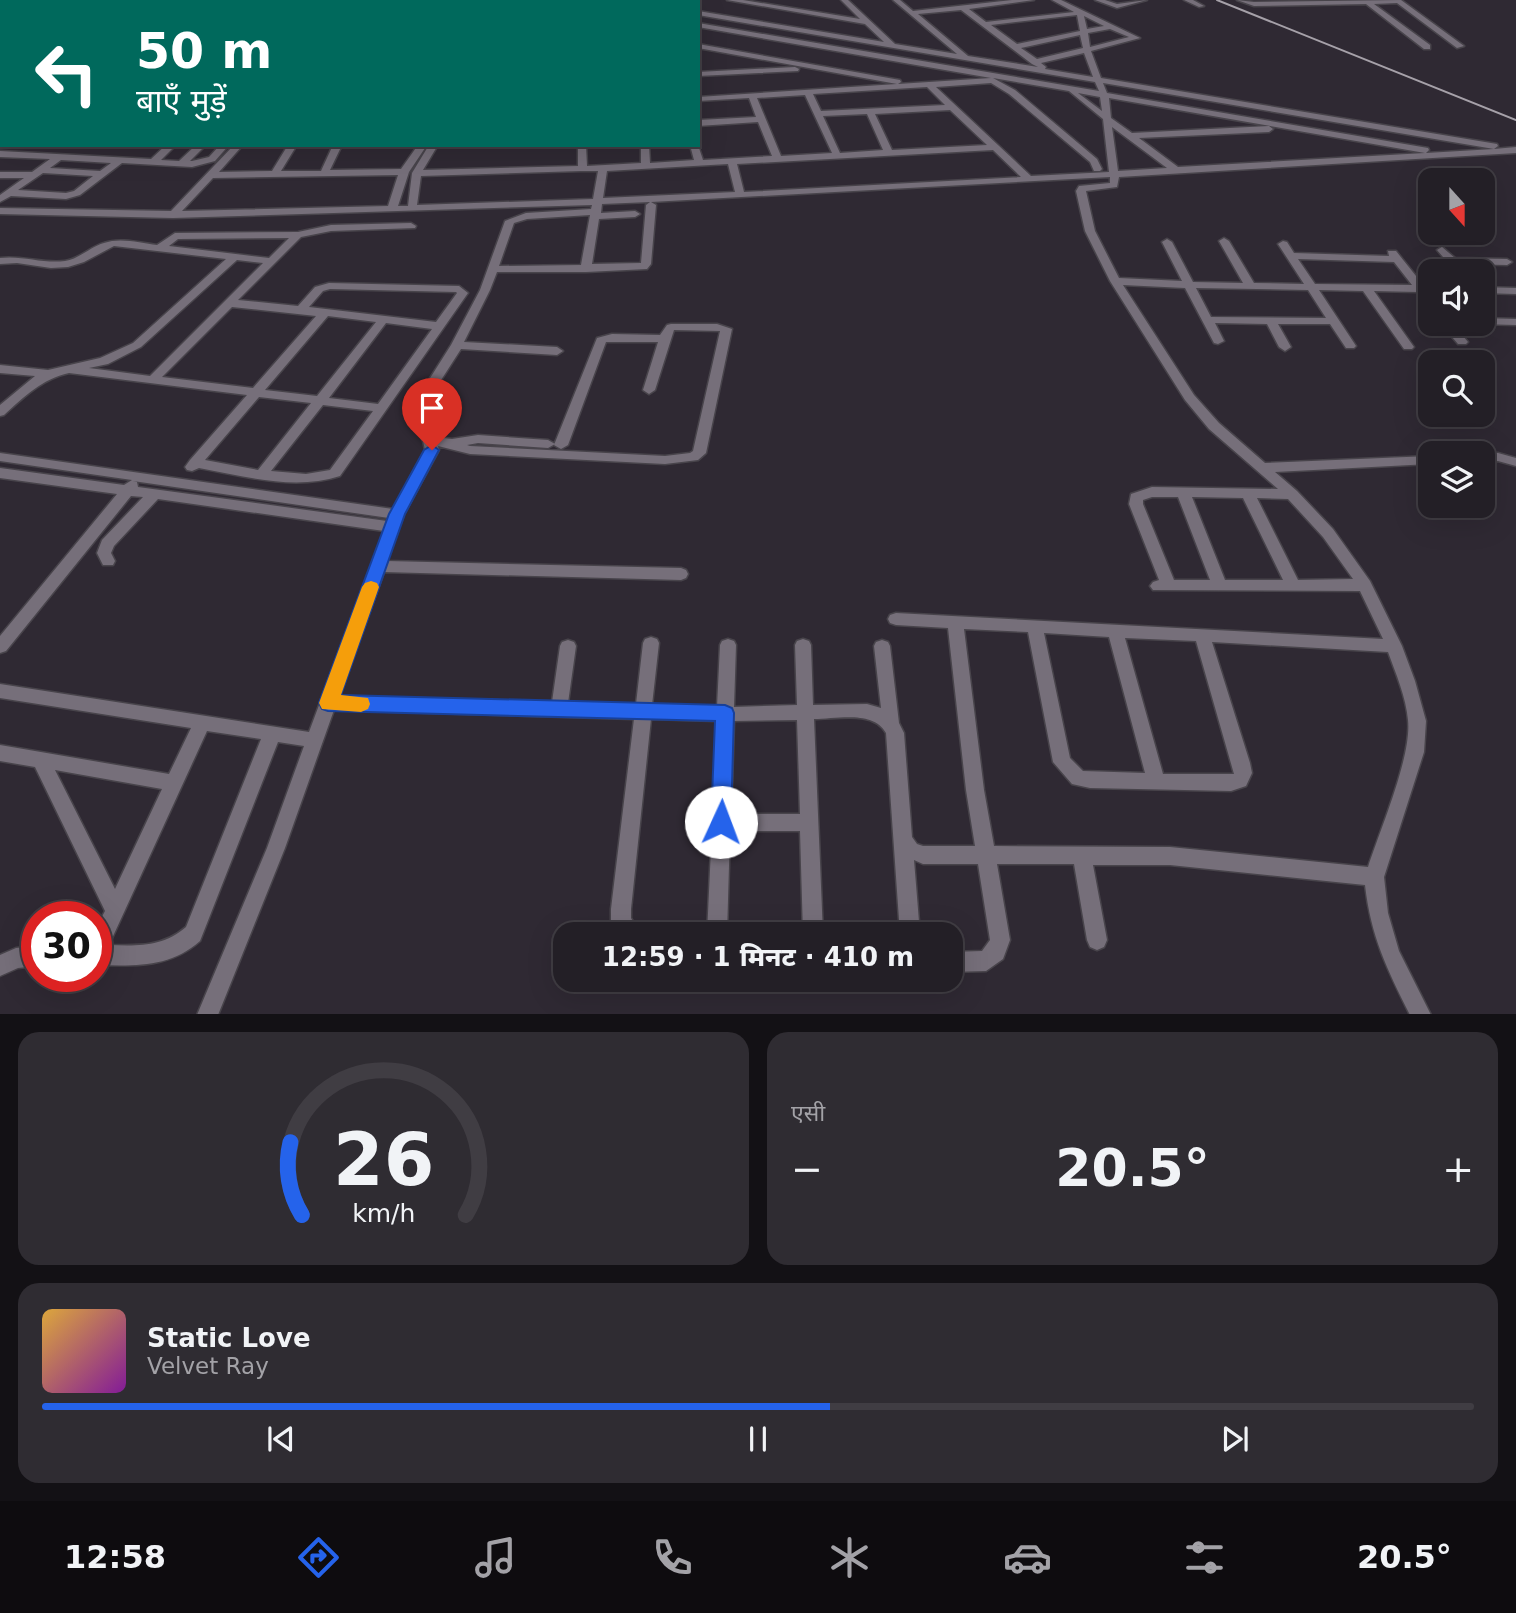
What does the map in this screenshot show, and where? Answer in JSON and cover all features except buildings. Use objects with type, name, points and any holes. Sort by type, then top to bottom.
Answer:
[{"type":"street","points":[[730,0],[867,22]]},
{"type":"street","points":[[844,0],[892,45]]},
{"type":"street","points":[[896,0],[994,82],[1001,93],[1081,162],[1107,174],[1516,158]]},
{"type":"street","points":[[912,13],[1031,0]]},
{"type":"street","points":[[1035,62],[1136,38],[1055,0]]},
{"type":"street","points":[[1098,0],[1117,6],[1144,0]]},
{"type":"street","points":[[1187,0],[1201,6]]},
{"type":"street","points":[[1240,0],[1249,3],[1397,0],[1460,46]]},
{"type":"street","points":[[1368,2],[1427,47]]},
{"type":"street","points":[[963,8],[1046,70]]},
{"type":"street","points":[[700,13],[1516,150]]},
{"type":"street","points":[[985,24],[1080,13]]},
{"type":"street","points":[[0,211],[173,215],[392,209],[598,209],[1114,185],[1107,174],[1108,119],[1104,95],[1087,51],[1080,13]]},
{"type":"street","points":[[700,25],[1450,154]]},
{"type":"street","points":[[1015,47],[1111,26]]},
{"type":"street","points":[[700,46],[919,86]]},
{"type":"street","points":[[700,74],[821,68]]},
{"type":"street","points":[[700,99],[994,82]]},
{"type":"street","points":[[929,85],[1029,178]]},
{"type":"street","points":[[1068,89],[1175,170]]},
{"type":"street","points":[[808,92],[837,155]]},
{"type":"street","points":[[752,96],[777,158]]},
{"type":"street","points":[[818,114],[953,107]]},
{"type":"street","points":[[870,112],[890,153]]},
{"type":"street","points":[[700,122],[761,119]]},
{"type":"street","points":[[1130,136],[1294,127]]},
{"type":"street","points":[[153,162],[170,147]]},
{"type":"street","points":[[181,164],[200,147]]},
{"type":"street","points":[[0,152],[58,158],[181,164],[206,162],[223,147]]},
{"type":"street","points":[[173,215],[237,147]]},
{"type":"street","points":[[275,174],[292,147]]},
{"type":"street","points":[[324,173],[337,147]]},
{"type":"street","points":[[392,209],[404,172],[422,147]]},
{"type":"street","points":[[412,209],[417,173],[434,147]]},
{"type":"street","points":[[582,147],[583,169]]},
{"type":"street","points":[[645,147],[646,165]]},
{"type":"street","points":[[695,147],[699,162]]},
{"type":"street","points":[[417,173],[583,169],[996,147]]},
{"type":"street","points":[[0,218],[150,222],[526,216],[740,194],[1516,150]]},
{"type":"street","points":[[0,199],[58,158]]},
{"type":"street","points":[[73,172],[89,159]]},
{"type":"street","points":[[12,193],[66,196],[84,190],[119,161]]},
{"type":"street","points":[[732,161],[740,194]]},
{"type":"street","points":[[586,269],[603,168]]},
{"type":"street","points":[[0,175],[73,172],[103,174]]},
{"type":"street","points":[[211,175],[404,172]]},
{"type":"street","points":[[1079,185],[1090,231],[1115,281],[1189,397],[1214,426],[1292,494],[1328,533],[1365,585],[1394,646],[1407,681],[1417,721],[1415,752],[1374,877],[1378,913],[1390,954],[1421,1014]]},
{"type":"street","points":[[493,269],[634,269],[646,264],[651,205]]},
{"type":"street","points":[[598,209],[635,214]]},
{"type":"street","points":[[207,1014],[276,848],[313,740],[395,521],[429,457],[430,441],[416,414],[419,405],[457,345],[493,269],[511,216]]},
{"type":"street","points":[[153,379],[295,235],[302,219]]},
{"type":"street","points":[[160,248],[175,236],[295,235],[331,228],[411,226]]},
{"type":"street","points":[[1224,241],[1250,286]]},
{"type":"street","points":[[1167,242],[1218,341]]},
{"type":"street","points":[[0,261],[20,259],[66,265],[78,261],[102,245],[122,243],[270,261]]},
{"type":"street","points":[[1283,244],[1350,346]]},
{"type":"street","points":[[1442,250],[1450,259]]},
{"type":"street","points":[[1292,256],[1393,254],[1418,281]]},
{"type":"street","points":[[0,412],[6,401],[49,374],[104,361],[137,345],[234,257]]},
{"type":"street","points":[[1495,262],[1507,262]]},
{"type":"street","points":[[1115,281],[1418,289]]},
{"type":"street","points":[[195,463],[307,480],[335,473],[462,290],[329,286],[319,289],[302,309]]},
{"type":"street","points":[[1366,288],[1408,347]]},
{"type":"street","points":[[1495,290],[1516,291]]},
{"type":"street","points":[[230,303],[439,326]]},
{"type":"street","points":[[179,481],[321,320],[321,312]]},
{"type":"street","points":[[262,473],[383,320]]},
{"type":"street","points":[[1207,320],[1332,321]]},
{"type":"street","points":[[1271,321],[1285,347]]},
{"type":"street","points":[[1495,321],[1516,322]]},
{"type":"street","points":[[452,443],[456,447],[470,450],[654,460],[693,457],[699,453],[726,329],[675,326],[667,329],[649,390]]},
{"type":"street","points":[[1457,336],[1462,342]]},
{"type":"street","points":[[561,445],[601,340],[612,337],[664,339]]},
{"type":"street","points":[[457,345],[557,351]]},
{"type":"street","points":[[0,369],[49,374]]},
{"type":"street","points":[[67,369],[381,408]]},
{"type":"street","points":[[430,441],[452,443],[478,439],[676,453],[677,458]]},
{"type":"street","points":[[0,457],[179,481],[395,521]]},
{"type":"street","points":[[1495,457],[1516,461]]},
{"type":"street","points":[[1262,468],[1418,461]]},
{"type":"street","points":[[0,473],[153,496],[395,521]]},
{"type":"street","points":[[0,647],[140,475]]},
{"type":"street","points":[[1292,494],[1152,492],[1136,497],[1163,586],[1365,585]]},
{"type":"street","points":[[1183,493],[1220,586]]},
{"type":"street","points":[[1248,494],[1293,585]]},
{"type":"street","points":[[108,561],[104,553],[107,544],[153,496]]},
{"type":"street","points":[[379,566],[681,573]]},
{"type":"street","points":[[897,619],[1394,646]]},
{"type":"street","points":[[955,623],[985,855],[1000,940],[996,952],[986,961],[963,962]]},
{"type":"street","points":[[1035,627],[1062,762],[1079,778],[1090,780],[1230,783],[1240,780],[1243,773],[1202,636]]},
{"type":"street","points":[[1115,631],[1156,781]]},
{"type":"street","points":[[621,922],[651,643]]},
{"type":"street","points":[[717,922],[728,645]]},
{"type":"street","points":[[803,645],[813,922]]},
{"type":"street","points":[[559,709],[568,646]]},
{"type":"street","points":[[882,646],[891,722],[895,733],[908,922]]},
{"type":"street","points":[[0,691],[313,740]]},
{"type":"street","points":[[328,703],[725,713],[805,714],[867,711],[883,715],[891,722]]},
{"type":"street","points":[[112,918],[202,723]]},
{"type":"street","points":[[112,953],[166,953],[182,946],[193,934],[272,734]]},
{"type":"street","points":[[0,753],[174,783]]},
{"type":"street","points":[[41,760],[115,911]]},
{"type":"street","points":[[721,822],[809,823]]},
{"type":"street","points":[[903,840],[910,850],[923,855],[1202,858],[1374,877]]},
{"type":"street","points":[[1082,856],[1097,940]]},
{"type":"railway","points":[[1217,0],[1516,120]]},
{"type":"slow traffic","points":[[361,704],[328,703],[371,587]]},
{"type":"route","points":[[432,450],[397,514],[328,703],[725,713],[721,822]]}]
